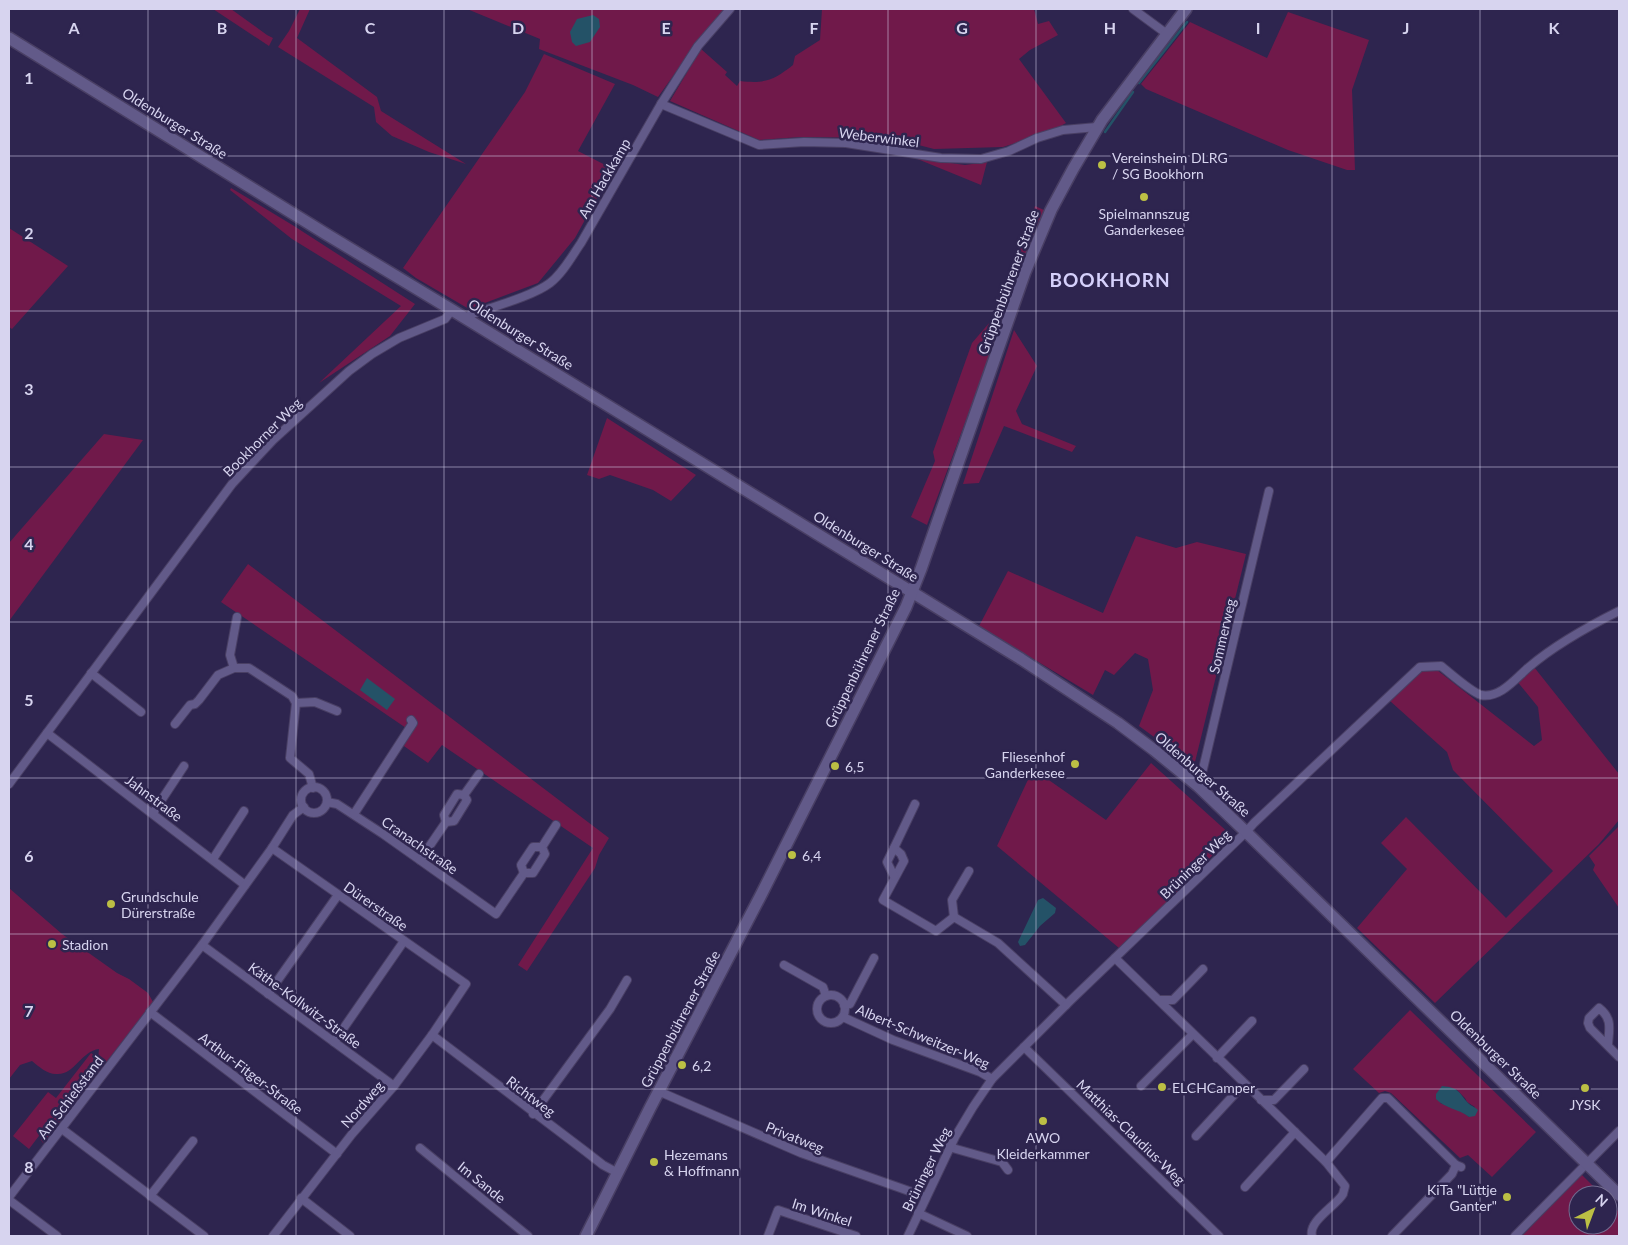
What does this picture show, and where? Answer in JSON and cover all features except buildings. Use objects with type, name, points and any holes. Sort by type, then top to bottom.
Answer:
[{"type":"street","name":"Am Hackkamp","points":[[467,319],[470,315],[540,289],[551,282],[567,264],[698,46],[730,9]]},
{"type":"street","points":[[1133,9],[1167,34]]},
{"type":"street","name":"Grüppenbührener Straße","points":[[586,1236],[658,1092],[762,893],[912,591],[1025,272],[1051,210],[1097,127],[1186,9]]},
{"type":"street","name":"Oldenburger Straße","points":[[9,38],[326,234],[912,591],[1111,718],[1193,782],[1619,1195]]},
{"type":"street","name":"Weberwinkel","points":[[662,104],[759,145],[804,142],[846,143],[941,158],[981,159],[1009,151],[1037,138],[1063,130],[1097,127]]},
{"type":"street","name":"Bookhorner Weg","points":[[9,784],[232,484],[258,454],[357,365],[399,338],[445,319],[452,310]]},
{"type":"street","name":"Sommerweg","points":[[1193,782],[1202,773],[1268,491]]},
{"type":"street","name":"Brüninger Weg","points":[[908,1236],[949,1147],[992,1079],[1254,823],[1420,667],[1441,666],[1481,695],[1498,693],[1563,641],[1619,611]]},
{"type":"street","points":[[234,668],[230,655],[237,617]]},
{"type":"street","points":[[175,724],[190,705],[195,704],[199,700],[218,675],[234,668],[249,668],[292,696],[296,702],[290,758],[309,774],[313,788]]},
{"type":"street","points":[[91,673],[141,712]]},
{"type":"street","points":[[296,702],[315,702],[337,710]]},
{"type":"street","points":[[354,814],[413,722],[411,720]]},
{"type":"street","name":"Jahnstraße","points":[[47,732],[245,885]]},
{"type":"street","points":[[153,813],[184,766]]},
{"type":"street","points":[[420,860],[446,822],[454,820],[467,800],[464,795],[479,774]]},
{"type":"street","points":[[318,788],[325,793],[327,802],[326,806],[319,812],[311,812],[304,807],[302,796],[306,790],[318,788]]},
{"type":"street","name":"Cranachstraße","points":[[327,802],[337,804],[354,814],[496,914],[524,873]]},
{"type":"street","points":[[894,876],[887,862],[915,804]]},
{"type":"street","points":[[150,1012],[202,945],[272,848],[293,815],[304,807]]},
{"type":"street","points":[[213,859],[244,812]]},
{"type":"street","points":[[542,847],[556,825]]},
{"type":"street","points":[[533,847],[542,847],[545,854],[533,873],[524,873],[521,865],[533,847]]},
{"type":"street","name":"Dürerstraße","points":[[272,848],[466,984]]},
{"type":"street","points":[[894,848],[901,854],[904,861],[894,876],[883,900],[936,931],[954,917]]},
{"type":"street","points":[[954,917],[952,900],[969,871]]},
{"type":"street","points":[[268,994],[338,895]]},
{"type":"street","points":[[954,917],[998,943],[1066,1005]]},
{"type":"street","points":[[334,1042],[404,941]]},
{"type":"street","name":"Käthe-Kollwitz-Straße","points":[[202,945],[394,1086]]},
{"type":"street","name":"Albert-Schweitzer-Weg","points":[[844,1005],[850,1004],[874,958]]},
{"type":"street","points":[[1114,958],[1326,1162],[1345,1186],[1343,1194],[1314,1225],[1311,1232],[1312,1236]]},
{"type":"street","name":"Albert-Schweitzer-Weg","points":[[784,965],[822,987],[826,996]]},
{"type":"street","points":[[1172,1013],[1173,1000],[1203,969]]},
{"type":"street","points":[[533,1114],[610,1009],[627,980]]},
{"type":"street","name":"Nordweg","points":[[272,1236],[394,1086],[432,1035],[466,984]]},
{"type":"street","name":"Albert-Schweitzer-Weg","points":[[826,996],[837,997],[844,1005],[845,1011],[843,1016],[832,1024],[824,1022],[818,1015],[817,1006],[822,998],[826,996]]},
{"type":"street","points":[[1159,1000],[1173,1000]]},
{"type":"street","name":"Am Schießstand","points":[[9,1198],[150,1012]]},
{"type":"street","name":"Arthur-Fitger-Straße","points":[[150,1012],[337,1154]]},
{"type":"street","name":"Albert-Schweitzer-Weg","points":[[843,1016],[893,1040],[980,1072],[992,1079]]},
{"type":"street","points":[[1217,1058],[1252,1021]]},
{"type":"street","points":[[1141,1086],[1193,1034]]},
{"type":"street","name":"Richtweg","points":[[432,1035],[533,1114],[603,1165],[618,1173]]},
{"type":"street","points":[[1608,1045],[1619,1056]]},
{"type":"street","name":"Matthias-Claudius-Weg","points":[[1024,1047],[1219,1236]]},
{"type":"street","points":[[1261,1100],[1274,1100],[1304,1069]]},
{"type":"street","points":[[1196,1136],[1244,1084]]},
{"type":"street","name":"Privatweg","points":[[658,1092],[801,1153],[926,1197]]},
{"type":"street","points":[[1326,1162],[1382,1098],[1388,1098],[1458,1166],[1392,1236]]},
{"type":"street","points":[[1274,1100],[1275,1113]]},
{"type":"street","points":[[62,1129],[204,1236]]},
{"type":"street","points":[[1515,1236],[1619,1131]]},
{"type":"street","points":[[1245,1188],[1295,1132]]},
{"type":"street","points":[[150,1196],[193,1141]]},
{"type":"street","points":[[949,1147],[1002,1162],[1008,1170]]},
{"type":"street","name":"Im Sande","points":[[420,1148],[528,1236]]},
{"type":"street","points":[[9,1198],[57,1236]]},
{"type":"street","points":[[301,1198],[350,1236]]},
{"type":"street","name":"Im Winkel","points":[[768,1236],[778,1210],[856,1236]]},
{"type":"street","points":[[918,1213],[967,1236]]},
{"type":"shaded area","points":[[213,9],[231,9],[273,38],[269,46]]},
{"type":"shaded area","points":[[300,9],[310,9],[297,38],[377,97],[381,111],[466,164],[429,152],[392,136],[376,122],[374,107],[278,47],[289,31]]},
{"type":"shaded area","points":[[467,9],[726,9],[696,44],[658,97],[633,85],[539,49],[540,39]]},
{"type":"shaded area","points":[[822,9],[1034,9],[1038,24],[1049,21],[1058,35],[1030,50],[1019,59],[1066,123],[1048,133],[1003,147],[934,149],[899,140],[882,138],[801,137],[759,140],[670,101],[701,49],[727,72],[725,75],[737,86],[740,81],[756,82],[769,80],[780,74],[793,65],[795,56],[820,40]]},
{"type":"shaded area","points":[[1288,12],[1369,40],[1352,90],[1355,170],[1347,170],[1288,150],[1146,89],[1141,84],[1190,22],[1267,58]]},
{"type":"shaded area","points":[[544,54],[615,84],[578,151],[613,169],[575,238],[538,283],[469,309],[416,278],[403,268],[525,92]]},
{"type":"shaded area","points":[[915,158],[965,165],[987,162],[981,185]]},
{"type":"shaded area","points":[[231,188],[415,304],[390,336],[319,383],[401,306],[292,239],[230,190]]},
{"type":"shaded area","points":[[1035,206],[1044,210],[927,525],[911,517],[935,461],[933,452],[972,343],[996,315]]},
{"type":"shaded area","points":[[9,228],[68,266],[12,329],[9,327]]},
{"type":"shaded area","points":[[1014,330],[1037,366],[1016,411],[1022,424],[1076,446],[1072,452],[1004,426],[979,483],[963,484]]},
{"type":"shaded area","points":[[607,418],[696,475],[671,501],[653,490],[610,475],[599,479],[587,475]]},
{"type":"shaded area","points":[[104,434],[143,440],[9,621],[9,543]]},
{"type":"shaded area","points":[[1136,536],[1176,548],[1197,542],[1246,554],[1194,766],[1139,726],[1153,690],[1148,659],[1135,653],[1114,675],[1105,670],[1093,695],[979,626],[1008,571],[1103,613]]},
{"type":"shaded area","points":[[248,564],[609,838],[599,855],[595,868],[527,971],[518,965],[593,848],[442,745],[428,763],[401,744],[409,730],[221,602]]},
{"type":"shaded area","points":[[1534,667],[1619,774],[1619,820],[1599,844],[1435,1003],[1357,928],[1407,869],[1381,843],[1406,817],[1506,918],[1553,871],[1453,770],[1447,752],[1390,701],[1422,671],[1437,670],[1534,746],[1542,740],[1538,707],[1516,680]]},
{"type":"shaded area","points":[[1151,763],[1231,835],[1176,895],[1119,948],[997,846],[1033,769],[1106,820]]},
{"type":"shaded area","points":[[1619,826],[1619,908],[1593,870],[1595,865],[1589,856]]},
{"type":"shaded area","points":[[9,888],[62,934],[148,993],[153,1002],[43,1143],[41,1136],[98,1059],[99,1049],[87,1054],[62,1074],[49,1073],[32,1061],[20,1065],[9,1079]]},
{"type":"shaded area","points":[[1410,1010],[1536,1132],[1492,1177],[1468,1155],[1460,1158],[1391,1093],[1385,1091],[1379,1093],[1353,1069]],"holes":[[[1456,1089],[1467,1102],[1475,1107],[1469,1117],[1463,1112],[1440,1103]]]},
{"type":"shaded area","points":[[91,1053],[98,1058],[29,1149],[13,1136],[48,1092],[56,1098]]},
{"type":"shaded area","points":[[1581,1174],[1592,1185],[1571,1185]]},
{"type":"shaded area","points":[[1568,1188],[1568,1235],[1618,1235],[1619,1212],[1619,1236],[1522,1236]]},
{"type":"water","points":[[593,15],[599,19],[600,27],[590,42],[576,46],[572,42],[570,32],[577,19]]},
{"type":"water","points":[[367,678],[395,699],[387,710],[360,690]]},
{"type":"water","points":[[1043,898],[1056,908],[1055,913],[1040,926],[1025,945],[1020,946],[1018,942],[1038,900]]},
{"type":"water","points":[[1442,1086],[1458,1091],[1468,1103],[1478,1110],[1475,1116],[1469,1117],[1439,1102],[1436,1099],[1436,1094]]},
{"type":"waterway","points":[[1139,83],[1187,22]]},
{"type":"waterway","points":[[1105,132],[1133,92]]},
{"type":"place","name":"Vereinsheim DLRG / SG Bookhorn","points":[[1102,165]]},
{"type":"place","name":"Spielmannszug Ganderkesee","points":[[1144,197]]},
{"type":"place","name":"Fliesenhof Ganderkesee","points":[[1075,764]]},
{"type":"place","name":"6,5","points":[[835,766]]},
{"type":"place","name":"6,4","points":[[792,855]]},
{"type":"place","name":"Grundschule Dürerstraße","points":[[111,904]]},
{"type":"place","name":"Stadion","points":[[52,944]]},
{"type":"place","name":"6,2","points":[[682,1065]]},
{"type":"place","name":"ELCHCamper","points":[[1162,1087]]},
{"type":"place","name":"JYSK","points":[[1585,1088]]},
{"type":"place","name":"AWO Kleiderkammer","points":[[1043,1121]]},
{"type":"place","name":"Hezemans & Hoffmann","points":[[654,1162]]},
{"type":"place","name":"KiTa \"Lüttje Ganter\"","points":[[1507,1197]]},
{"type":"district","name":"BOOKHORN","points":[[1110,279]]}]
